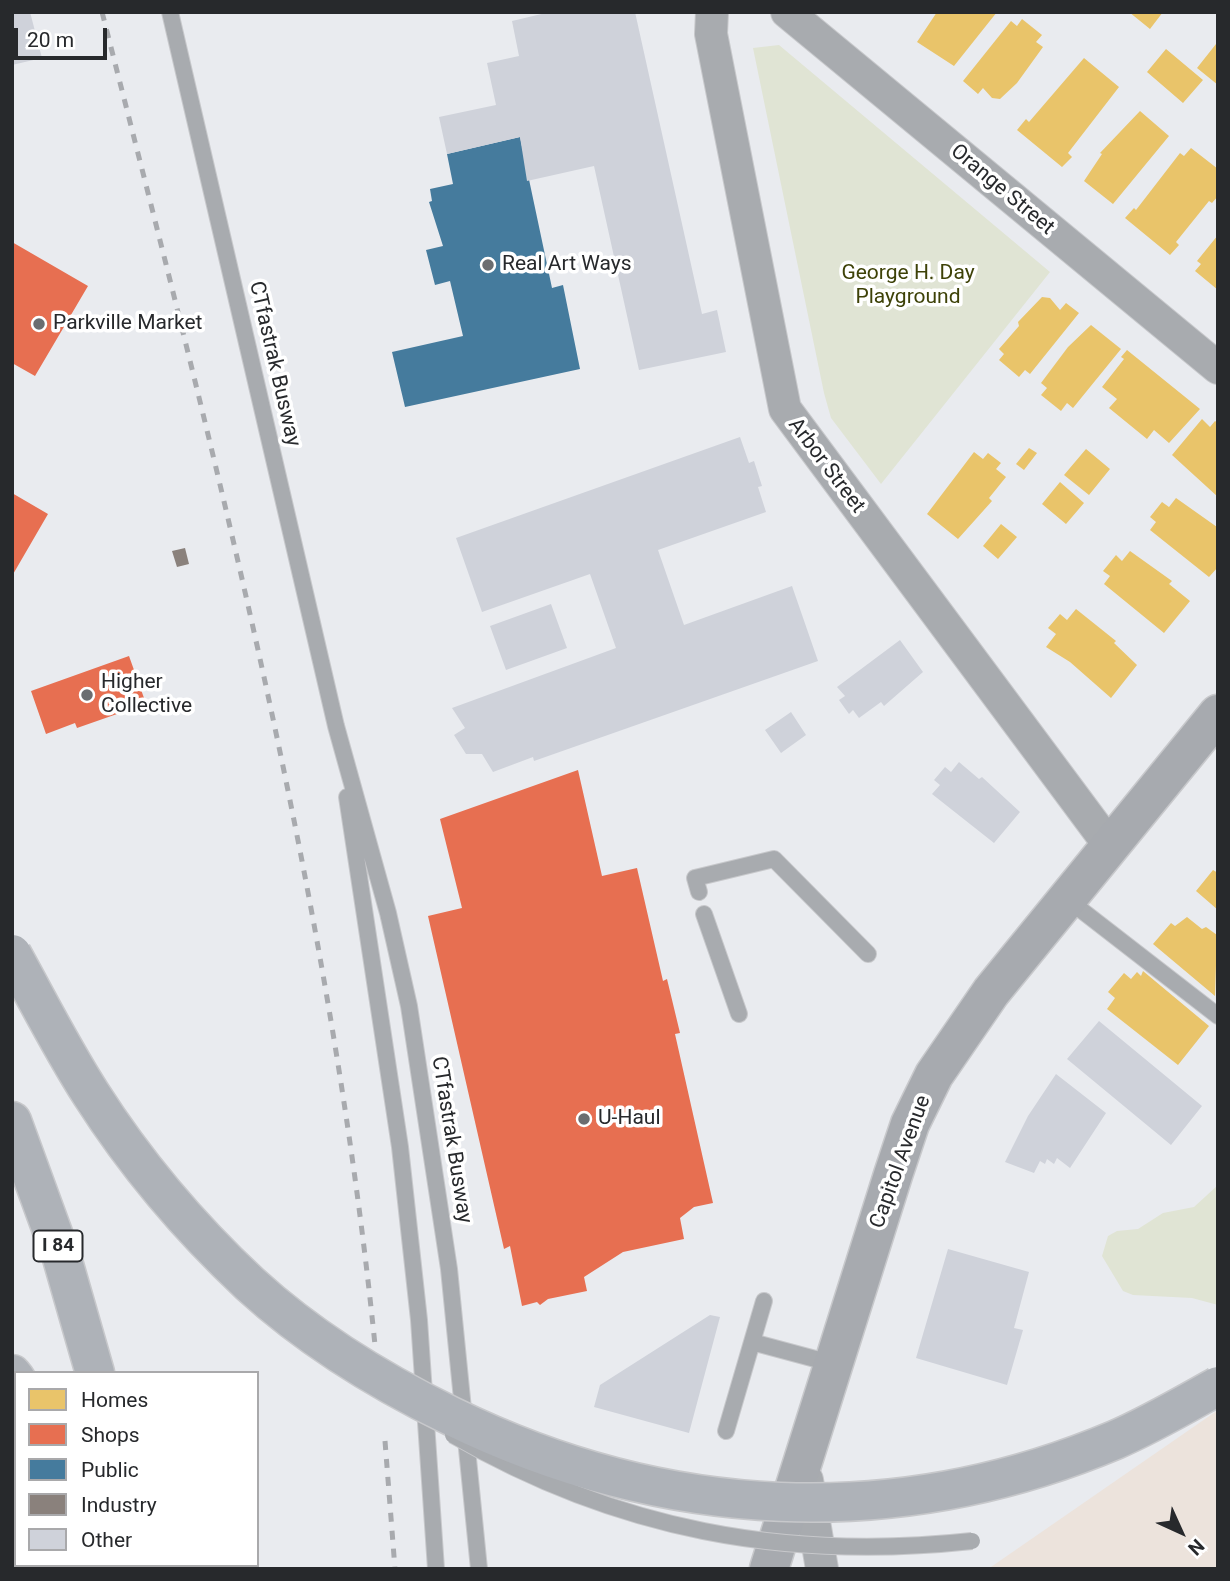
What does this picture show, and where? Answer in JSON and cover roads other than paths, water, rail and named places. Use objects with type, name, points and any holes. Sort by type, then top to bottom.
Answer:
[{"type":"highway","points":[[12,954],[85,1084],[135,1156],[222,1256],[297,1323],[354,1363],[416,1399],[522,1447],[627,1482],[676,1493],[750,1502],[847,1501],[991,1480],[1058,1462],[1118,1439],[1218,1386]]},
{"type":"highway","name":"I 84","points":[[12,1121],[62,1258],[94,1371]]},
{"type":"main road","name":"Capitol Avenue","points":[[769,1569],[910,1124],[934,1075],[991,992],[1218,713]]},
{"type":"street","name":"Arbor Street","points":[[712,12],[710,34],[785,409],[1110,846]]},
{"type":"street","name":"Orange Street","points":[[787,12],[1218,368]]},
{"type":"street","points":[[804,1457],[822,1569]]},
{"type":"lane","name":"CTfastrak Busway","points":[[170,12],[337,726],[388,913],[422,1086],[457,1334],[479,1569]]},
{"type":"lane","name":"CTfastrak Busway","points":[[337,726],[400,1147],[419,1320],[436,1569]]},
{"type":"lane","points":[[699,892],[695,878],[774,859],[868,954]]},
{"type":"lane","points":[[1067,899],[1218,1016]]},
{"type":"lane","points":[[705,915],[739,1014]]},
{"type":"lane","points":[[726,1431],[764,1301]]},
{"type":"lane","points":[[297,1323],[373,1383],[453,1436],[535,1478],[617,1510],[698,1531],[787,1545],[897,1547],[972,1541]]},
{"type":"lane","points":[[752,1342],[834,1364]]},
{"type":"railway","points":[[102,12],[225,508],[298,840],[329,1007],[355,1176],[375,1345]]},
{"type":"railway","points":[[385,1441],[395,1569]]},
{"type":"place","name":"Real Art Ways","points":[[488,265]]},
{"type":"place","name":"Parkville Market","points":[[39,324]]},
{"type":"place","name":"Higher Collective","points":[[87,695]]},
{"type":"place","name":"U-Haul","points":[[584,1119]]},
{"type":"park label","name":"George H. Day Playground","points":[[908,286]]}]
